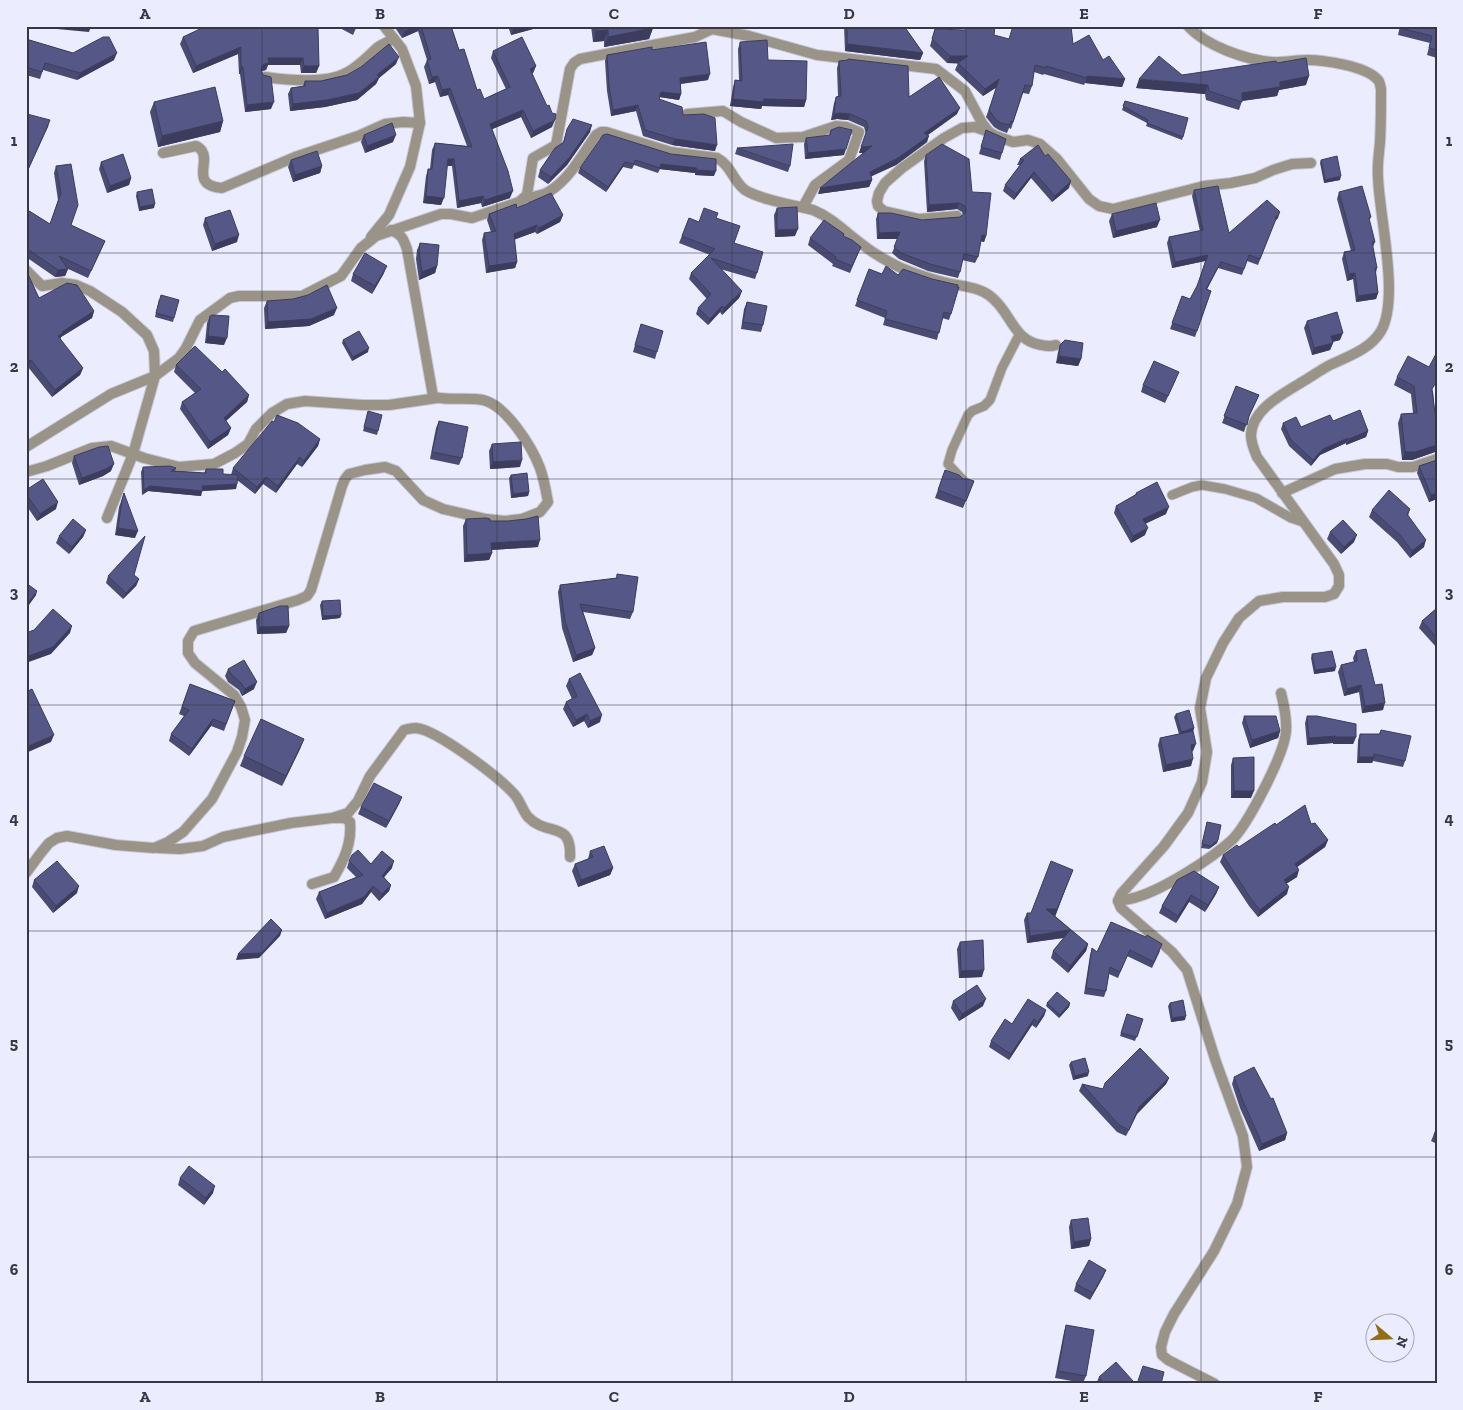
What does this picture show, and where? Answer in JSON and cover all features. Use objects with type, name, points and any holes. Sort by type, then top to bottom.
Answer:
[{"type":"street","points":[[26,447],[111,394],[155,376],[179,358],[200,320],[222,302],[239,296],[302,296],[341,276],[361,248],[389,215],[410,167],[420,123],[416,86],[402,49],[384,26]]},
{"type":"street","points":[[1188,26],[1204,39],[1256,60],[1274,62],[1326,61],[1371,73],[1379,80],[1381,89],[1378,176],[1388,268],[1389,300],[1385,321],[1381,331],[1374,340],[1355,354],[1326,367],[1272,402],[1258,416],[1251,435],[1257,457],[1334,564],[1339,576],[1339,586],[1334,594],[1325,598],[1283,597],[1259,601],[1239,618],[1223,643],[1206,678],[1200,708],[1207,752],[1202,782],[1188,813],[1164,846],[1121,894],[1118,901],[1121,908],[1172,952],[1187,970],[1216,1062],[1243,1136],[1246,1167],[1237,1204],[1214,1251],[1174,1314],[1165,1332],[1161,1347],[1162,1355],[1168,1360],[1215,1384]]},
{"type":"street","points":[[524,198],[527,194],[533,158],[556,145],[570,69],[574,63],[580,59],[695,37],[710,27],[817,55],[936,68],[965,91],[989,132]]},
{"type":"street","points":[[265,77],[282,80],[330,79],[346,73],[379,47],[394,39]]},
{"type":"street","points":[[687,114],[723,111],[741,122],[776,138],[803,137],[836,126],[847,127],[859,132],[849,160],[815,185],[803,207]]},
{"type":"street","points":[[163,153],[196,146],[202,150],[204,156],[203,173],[205,181],[212,187],[222,188],[295,157],[358,136],[385,124],[420,123]]},
{"type":"street","points":[[957,216],[919,219],[884,211],[878,206],[877,201],[885,183],[902,168],[944,138],[962,128],[975,127],[1004,140],[1013,142],[1028,140],[1040,144],[1057,159],[1089,199],[1099,206],[1113,209],[1204,186],[1231,184],[1255,178],[1292,164],[1311,162]]},
{"type":"street","points":[[368,241],[391,230],[441,214],[472,218],[506,207],[524,198],[541,196],[564,179],[596,135],[606,132],[671,152],[717,158],[723,161],[745,190],[822,213],[863,245],[898,267],[924,277],[970,287],[986,293],[997,301],[1005,311],[1019,335],[1034,344],[1051,347],[1056,345]]},
{"type":"street","points":[[391,230],[403,238],[407,248],[432,393],[437,398]]},
{"type":"street","points":[[26,270],[42,286],[62,283],[76,285],[90,291],[122,312],[148,335],[154,351],[155,376],[133,454],[107,518]]},
{"type":"street","points":[[26,472],[92,448],[111,446],[144,458],[179,467],[214,464],[235,454],[248,444],[256,429],[272,413],[287,404],[305,401],[389,405],[437,398],[483,400],[496,405],[510,418],[529,446],[539,466],[548,502],[540,512],[522,519],[505,521],[486,519],[443,509],[423,500],[396,471],[385,467],[349,474],[342,486],[311,590],[307,596],[194,631],[188,642],[188,653],[195,662],[234,695],[241,706],[245,720],[237,752],[212,799],[183,832],[168,842],[154,848]]},
{"type":"street","points":[[1282,493],[1334,469],[1365,464],[1413,467],[1437,460]]},
{"type":"street","points":[[1118,901],[1138,897],[1184,874],[1216,853],[1233,839],[1246,823],[1262,794],[1281,750],[1286,732],[1281,693]]},
{"type":"street","points":[[332,818],[348,813],[358,801],[370,776],[404,730],[416,728],[458,748],[501,781],[516,795],[527,816],[538,825],[565,834],[569,839],[571,847],[570,857]]},
{"type":"street","points":[[26,874],[49,843],[57,838],[67,836],[116,845],[180,849],[203,846],[223,837],[291,822],[345,818],[350,822],[351,832],[349,845],[343,861],[334,877],[312,884]]},
{"type":"lane","points":[[963,480],[948,464],[952,450],[968,415],[972,411],[984,406],[990,400],[1002,368],[1019,335]]},
{"type":"lane","points":[[1172,495],[1202,485],[1225,489],[1256,498],[1291,518],[1303,522]]},
{"type":"building","points":[[201,26],[223,26],[224,28],[289,26],[289,28],[318,28],[319,66],[304,66],[303,58],[268,58],[269,63],[264,64],[261,70],[263,75],[271,77],[274,102],[247,105],[243,67],[241,67],[241,47],[196,66],[183,37],[202,28]]},
{"type":"building","points":[[401,26],[416,26],[405,31]]},
{"type":"building","points":[[421,26],[451,26],[459,50],[464,49],[477,90],[480,89],[484,99],[510,87],[493,51],[522,37],[536,66],[530,69],[547,106],[549,105],[552,113],[556,114],[555,120],[533,131],[523,110],[490,124],[508,171],[513,191],[485,200],[483,196],[459,201],[454,159],[448,159],[444,198],[426,196],[428,169],[432,169],[435,143],[472,147],[450,88],[442,90],[438,76],[432,77],[427,60],[431,59]]},
{"type":"building","points":[[596,26],[653,26],[653,28],[608,37],[608,30],[596,31]]},
{"type":"building","points":[[847,26],[904,26],[923,53],[847,44]]},
{"type":"building","points":[[968,26],[995,26],[994,35],[1009,39],[1013,26],[1071,26],[1073,44],[1089,35],[1103,60],[1109,56],[1125,79],[1087,76],[1087,78],[1046,66],[1046,68],[1035,65],[1032,86],[1025,85],[1013,122],[1011,121],[1010,125],[1001,123],[996,120],[989,110],[999,79],[985,89],[958,63],[968,56],[950,56],[932,39],[935,29],[965,30]]},
{"type":"building","points":[[1401,26],[1437,26],[1437,50],[1429,48],[1432,36],[1400,28]]},
{"type":"building","points":[[103,37],[109,37],[117,53],[80,73],[45,63],[42,72],[26,67],[26,39],[73,53]]},
{"type":"building","points":[[767,40],[768,60],[807,61],[806,100],[764,99],[763,102],[733,99],[735,80],[742,81],[740,42]]},
{"type":"building","points":[[706,42],[710,74],[680,78],[681,94],[661,92],[659,99],[682,107],[683,115],[704,114],[715,118],[717,145],[675,139],[645,130],[638,105],[613,110],[607,55],[652,47],[652,50]]},
{"type":"building","points":[[389,44],[399,57],[359,93],[327,100],[293,104],[291,88],[305,86],[305,81],[321,81],[347,75],[361,67]]},
{"type":"building","points":[[1159,56],[1182,75],[1306,58],[1309,76],[1280,82],[1280,87],[1242,93],[1242,102],[1209,91],[1208,85],[1139,79]]},
{"type":"building","points":[[848,59],[908,66],[909,97],[939,77],[960,108],[924,133],[929,136],[898,158],[870,172],[872,180],[820,188],[872,146],[861,147],[868,127],[866,121],[850,114],[834,114],[836,97],[841,96],[839,61]]},
{"type":"building","points":[[215,87],[223,121],[162,136],[154,102]]},
{"type":"building","points":[[1125,101],[1188,118],[1183,137],[1147,123],[1148,120],[1123,106]]},
{"type":"building","points":[[27,114],[50,120],[26,174],[26,116]]},
{"type":"building","points":[[573,119],[592,125],[569,158],[551,177],[540,170],[555,148],[564,142],[567,129]]},
{"type":"building","points":[[392,123],[396,135],[367,146],[364,135]]},
{"type":"building","points":[[839,127],[852,130],[846,149],[808,153],[806,138],[830,135],[831,130]]},
{"type":"building","points":[[986,130],[1006,139],[1002,153],[981,147]]},
{"type":"building","points":[[607,134],[671,154],[716,159],[716,171],[696,170],[697,168],[661,164],[660,168],[635,160],[634,164],[625,162],[608,187],[580,168],[603,135]]},
{"type":"building","points":[[793,144],[790,166],[737,148]]},
{"type":"building","points":[[942,144],[969,159],[972,192],[991,193],[986,236],[982,235],[978,257],[964,254],[960,272],[930,264],[901,253],[894,247],[900,232],[879,233],[878,213],[891,213],[922,220],[960,217],[965,213],[965,206],[959,203],[929,205],[926,155]]},
{"type":"building","points":[[1038,145],[1045,156],[1048,154],[1071,181],[1055,196],[1034,172],[1016,194],[1005,185],[1024,160],[1020,159]]},
{"type":"building","points":[[317,151],[322,166],[295,175],[291,160]]},
{"type":"building","points":[[123,154],[131,178],[110,186],[101,162]]},
{"type":"building","points":[[1337,156],[1341,176],[1325,180],[1321,160]]},
{"type":"building","points":[[71,164],[78,205],[71,225],[105,241],[91,271],[59,256],[68,269],[58,270],[26,248],[26,209],[50,224],[61,193],[56,166]]},
{"type":"building","points":[[1218,186],[1229,233],[1267,200],[1280,212],[1275,218],[1260,259],[1249,255],[1244,269],[1221,262],[1206,289],[1211,291],[1197,331],[1172,323],[1182,296],[1190,299],[1197,286],[1208,255],[1175,262],[1169,237],[1203,230],[1194,190]]},
{"type":"building","points":[[1362,186],[1371,217],[1369,218],[1375,242],[1372,242],[1377,268],[1375,268],[1378,293],[1358,296],[1355,273],[1349,274],[1344,252],[1355,250],[1339,192]]},
{"type":"building","points":[[152,189],[155,204],[140,207],[137,192]]},
{"type":"building","points":[[551,193],[563,215],[539,228],[537,225],[514,234],[517,262],[489,266],[484,233],[496,231],[489,214],[516,204],[517,208]]},
{"type":"building","points":[[1156,203],[1160,220],[1116,231],[1112,214]]},
{"type":"building","points":[[797,207],[798,229],[777,230],[777,208]]},
{"type":"building","points":[[704,208],[718,213],[716,218],[740,226],[734,243],[763,252],[757,273],[711,258],[742,291],[724,308],[722,306],[710,319],[698,308],[711,294],[691,273],[715,249],[682,236],[689,218],[699,222]]},
{"type":"building","points":[[230,210],[239,235],[215,244],[205,218]]},
{"type":"building","points":[[824,220],[844,234],[843,236],[861,247],[852,266],[835,259],[836,257],[810,238]]},
{"type":"building","points":[[420,243],[439,245],[437,266],[422,272],[419,252]]},
{"type":"building","points":[[365,253],[387,266],[375,286],[353,274]]},
{"type":"building","points":[[886,266],[898,275],[903,269],[932,279],[958,285],[951,314],[944,312],[939,333],[885,319],[887,311],[857,300],[869,269],[882,274]]},
{"type":"building","points":[[26,270],[39,298],[67,283],[77,285],[94,311],[58,336],[83,368],[55,390],[31,360],[26,362],[26,330],[29,329],[26,325]]},
{"type":"building","points":[[327,285],[337,308],[311,319],[268,322],[267,301],[293,299],[308,295]]},
{"type":"building","points":[[161,295],[179,300],[174,318],[156,313]]},
{"type":"building","points":[[747,302],[767,306],[763,325],[743,322]]},
{"type":"building","points":[[1337,312],[1343,333],[1331,336],[1333,343],[1314,348],[1307,321]]},
{"type":"building","points":[[210,316],[229,316],[227,338],[208,336]]},
{"type":"building","points":[[641,324],[663,331],[657,352],[635,345]]},
{"type":"building","points":[[359,331],[369,348],[353,357],[343,340]]},
{"type":"building","points":[[1065,340],[1083,343],[1081,359],[1059,356],[1060,345]]},
{"type":"building","points":[[195,346],[222,372],[225,369],[249,395],[224,418],[231,428],[210,442],[182,402],[201,389],[176,365]]},
{"type":"building","points":[[1437,352],[1437,381],[1432,389],[1437,445],[1415,452],[1405,452],[1401,414],[1417,413],[1414,386],[1397,377],[1408,356],[1429,367]]},
{"type":"building","points":[[1154,361],[1179,372],[1168,396],[1143,385]]},
{"type":"building","points":[[1236,386],[1259,395],[1247,425],[1224,416]]},
{"type":"building","points":[[1360,410],[1368,431],[1323,449],[1313,460],[1291,440],[1283,423],[1296,417],[1301,427],[1330,415],[1333,421]]},
{"type":"building","points":[[368,411],[382,415],[378,431],[364,427]]},
{"type":"building","points":[[277,415],[298,423],[320,439],[304,461],[300,457],[278,486],[266,477],[257,487],[233,468],[272,421],[274,422]]},
{"type":"building","points":[[439,421],[468,427],[462,458],[432,452]]},
{"type":"building","points":[[521,442],[522,460],[493,462],[492,444]]},
{"type":"building","points":[[108,446],[114,464],[82,478],[74,456],[99,447]]},
{"type":"building","points":[[1437,460],[1437,493],[1431,495],[1419,466]]},
{"type":"building","points":[[170,466],[176,468],[171,471],[206,473],[206,469],[223,469],[223,474],[238,475],[237,484],[202,486],[203,491],[150,486],[144,490],[143,467]]},
{"type":"building","points":[[945,470],[959,475],[963,479],[974,481],[966,501],[938,490]]},
{"type":"building","points":[[527,473],[529,492],[513,494],[511,475]]},
{"type":"building","points":[[43,479],[58,502],[40,514],[26,494],[26,490]]},
{"type":"building","points":[[1157,482],[1169,507],[1143,519],[1148,528],[1133,536],[1116,506]]},
{"type":"building","points":[[1389,490],[1410,509],[1407,514],[1426,540],[1412,551],[1400,535],[1372,510]]},
{"type":"building","points":[[124,493],[138,531],[118,528]]},
{"type":"building","points":[[538,516],[540,540],[491,543],[492,553],[467,555],[466,519],[486,518],[490,519],[490,521],[508,521]]},
{"type":"building","points":[[73,519],[86,530],[72,547],[59,536]]},
{"type":"building","points":[[1343,520],[1357,535],[1344,547],[1330,532]]},
{"type":"building","points":[[145,536],[134,575],[139,579],[126,593],[108,576]]},
{"type":"building","points":[[617,574],[638,577],[633,612],[580,604],[595,648],[576,655],[565,621],[560,585],[617,578]]},
{"type":"building","points":[[26,583],[37,591],[29,602],[26,600]]},
{"type":"building","points":[[340,600],[341,615],[323,616],[322,601]]},
{"type":"building","points":[[280,606],[288,606],[289,626],[259,627],[259,613]]},
{"type":"building","points":[[1437,608],[1437,638],[1422,621]]},
{"type":"building","points":[[53,609],[72,626],[53,647],[26,657],[26,633],[34,630]]},
{"type":"building","points":[[1366,649],[1375,685],[1382,684],[1385,703],[1365,706],[1361,685],[1347,689],[1341,665],[1357,661],[1356,651]]},
{"type":"building","points":[[1332,651],[1336,667],[1315,670],[1312,654]]},
{"type":"building","points":[[244,660],[257,682],[245,689],[228,669]]},
{"type":"building","points":[[580,673],[602,715],[590,721],[587,714],[576,720],[566,702],[577,696],[569,679]]},
{"type":"building","points":[[190,684],[235,701],[226,724],[213,719],[192,749],[171,734],[189,710],[182,707]]},
{"type":"building","points":[[32,689],[54,735],[26,747],[26,692]]},
{"type":"building","points":[[1189,710],[1194,728],[1181,732],[1176,714]]},
{"type":"building","points":[[1244,716],[1276,716],[1280,731],[1252,740]]},
{"type":"building","points":[[1307,716],[1317,716],[1356,724],[1356,737],[1309,738]]},
{"type":"building","points":[[261,719],[304,739],[286,776],[244,756]]},
{"type":"building","points":[[1381,730],[1411,736],[1405,761],[1374,754],[1374,757],[1359,757],[1360,734],[1380,734]]},
{"type":"building","points":[[1193,731],[1196,744],[1191,745],[1193,759],[1166,765],[1160,738]]},
{"type":"building","points":[[1254,757],[1254,791],[1234,791],[1233,758]]},
{"type":"building","points":[[374,783],[402,797],[389,821],[361,807]]},
{"type":"building","points":[[1305,805],[1311,824],[1315,823],[1328,840],[1295,864],[1299,870],[1284,880],[1289,887],[1260,910],[1223,855],[1237,845],[1239,847],[1275,823],[1276,825]]},
{"type":"building","points":[[1207,822],[1221,825],[1218,840],[1211,846],[1202,844]]},
{"type":"building","points":[[604,846],[613,868],[581,880],[575,864],[593,857],[590,851]]},
{"type":"building","points":[[358,850],[371,864],[382,851],[394,861],[382,876],[391,885],[382,894],[373,886],[364,897],[327,913],[319,892],[363,875],[349,861]]},
{"type":"building","points":[[57,861],[79,886],[56,906],[34,880]]},
{"type":"building","points":[[1051,861],[1073,870],[1057,909],[1046,909],[1088,944],[1070,966],[1053,951],[1070,930],[1030,936],[1027,913],[1031,913]]},
{"type":"building","points":[[1194,871],[1219,887],[1208,905],[1191,895],[1178,916],[1162,906],[1177,880]]},
{"type":"building","points":[[271,919],[282,930],[262,953],[238,954]]},
{"type":"building","points":[[1111,922],[1146,937],[1147,935],[1162,944],[1154,962],[1130,950],[1120,972],[1110,967],[1106,991],[1086,988],[1092,948],[1097,952]]},
{"type":"building","points":[[983,940],[984,970],[961,971],[960,942]]},
{"type":"building","points":[[977,985],[986,999],[962,1014],[953,1001]]},
{"type":"building","points":[[1057,992],[1070,1003],[1060,1015],[1047,1003]]},
{"type":"building","points":[[1028,999],[1046,1010],[1038,1022],[1034,1019],[1011,1054],[991,1041],[1005,1019],[1012,1024]]},
{"type":"building","points":[[1183,1000],[1186,1016],[1172,1018],[1170,1003]]},
{"type":"building","points":[[1127,1014],[1143,1019],[1137,1037],[1121,1033]]},
{"type":"building","points":[[1140,1048],[1169,1078],[1139,1107],[1129,1130],[1119,1125],[1082,1084],[1103,1089],[1105,1083]]},
{"type":"building","points":[[1085,1058],[1089,1072],[1075,1076],[1071,1062]]},
{"type":"building","points":[[1254,1067],[1271,1099],[1273,1098],[1287,1133],[1262,1144],[1234,1077]]},
{"type":"building","points":[[189,1166],[215,1186],[206,1198],[180,1178]]},
{"type":"building","points":[[1088,1218],[1091,1239],[1074,1242],[1071,1220]]},
{"type":"building","points":[[1089,1260],[1106,1270],[1093,1293],[1076,1284]]},
{"type":"building","points":[[1066,1325],[1094,1330],[1086,1376],[1058,1371]]},
{"type":"building","points":[[1116,1362],[1133,1381],[1131,1384],[1104,1384],[1099,1377]]},
{"type":"building","points":[[1143,1366],[1164,1372],[1161,1384],[1137,1384]]}]
